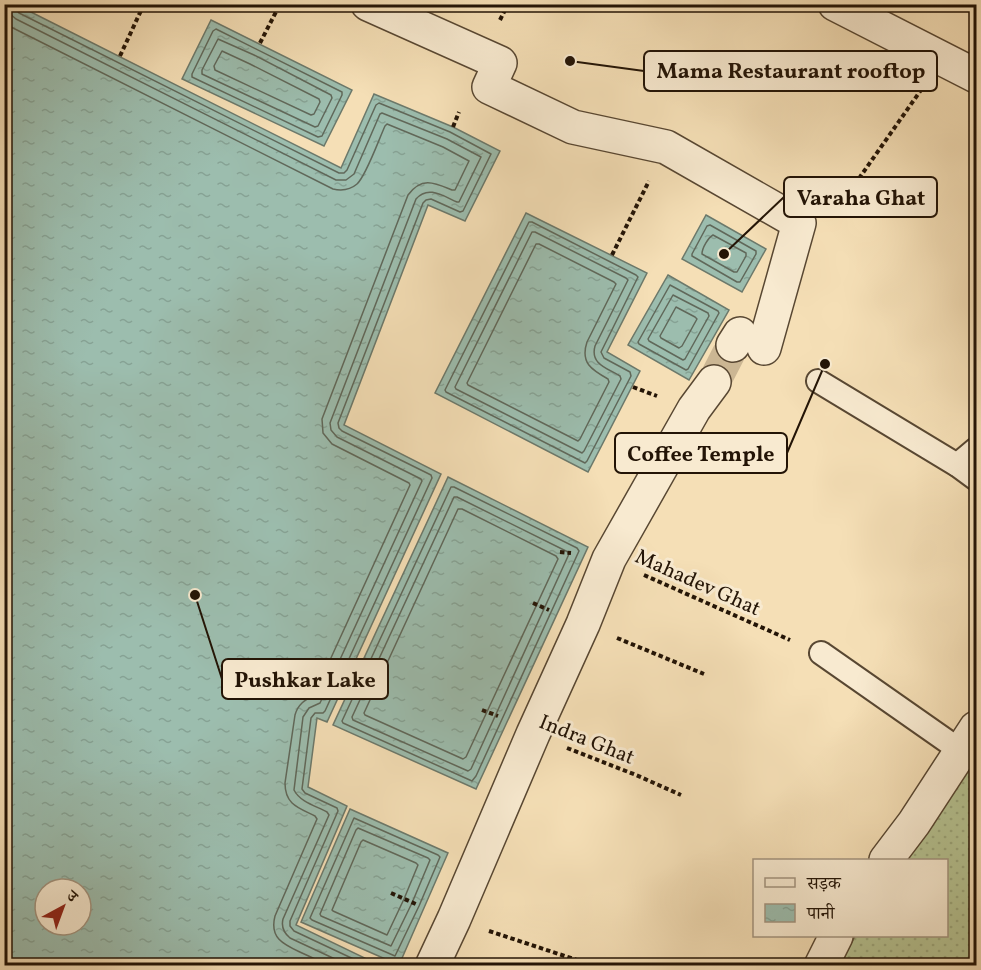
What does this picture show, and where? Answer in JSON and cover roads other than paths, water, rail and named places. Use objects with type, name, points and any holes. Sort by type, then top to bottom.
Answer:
[{"type":"street","points":[[368,4],[500,63],[489,87],[573,127],[666,147],[799,224],[746,342]]},
{"type":"street","points":[[835,4],[976,76]]},
{"type":"street","points":[[432,966],[609,559],[694,409],[714,382]]},
{"type":"street","points":[[887,859],[969,740]]},
{"type":"street","points":[[821,966],[836,937]]},
{"type":"lane","points":[[818,381],[957,465],[976,479]]},
{"type":"lane","points":[[957,465],[976,449]]},
{"type":"lane","points":[[821,653],[969,740]]},
{"type":"water","points":[[4,5],[17,5],[341,168],[374,94],[453,127],[500,151],[465,221],[428,205],[344,425],[441,474],[327,722],[317,718],[308,787],[347,806],[296,925],[371,961],[369,965],[5,965]]},
{"type":"water","points":[[211,20],[352,90],[324,146],[182,79]]},
{"type":"water","points":[[526,213],[647,273],[607,352],[640,371],[588,472],[435,393]]},
{"type":"water","points":[[706,215],[766,249],[742,292],[682,259]]},
{"type":"water","points":[[668,275],[729,310],[689,380],[628,345]]},
{"type":"water","points":[[448,477],[588,547],[476,789],[333,725]]},
{"type":"water","points":[[350,809],[448,853],[399,965],[301,922]]},
{"type":"tunnel","points":[[714,382],[733,345]]},
{"type":"place","name":"Mama Restaurant rooftop","points":[[570,61]]},
{"type":"place","name":"Varaha Ghat","points":[[724,254]]},
{"type":"place","name":"Coffee Temple","points":[[825,364]]},
{"type":"place","name":"Pushkar Lake","points":[[195,595]]}]
